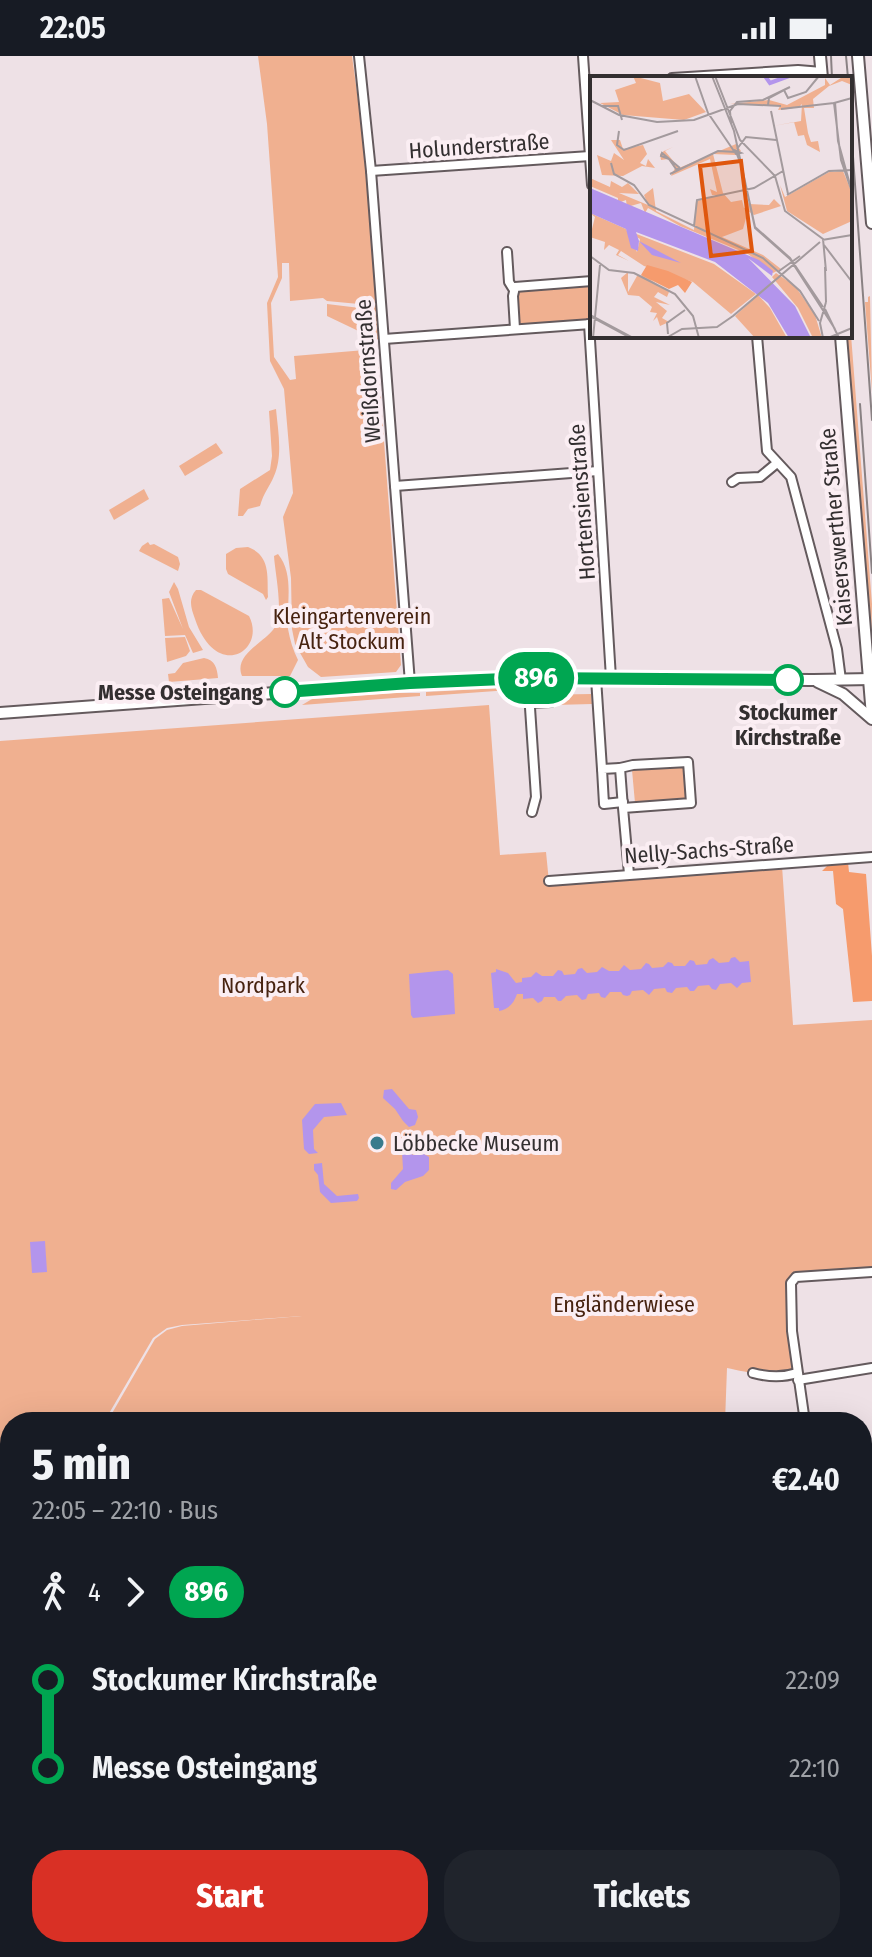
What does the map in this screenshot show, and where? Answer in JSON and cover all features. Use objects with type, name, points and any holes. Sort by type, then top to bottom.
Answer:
[{"type":"street","name":"Weißdornstraße","points":[[359,56],[371,171],[410,683]]},
{"type":"street","points":[[583,56],[589,83],[590,156]]},
{"type":"street","points":[[737,76],[798,70],[822,75],[820,56]]},
{"type":"street","points":[[858,56],[872,223]]},
{"type":"street","name":"Holunderstraße","points":[[371,171],[590,156]]},
{"type":"street","points":[[507,252],[509,282],[514,290],[515,329]]},
{"type":"street","points":[[514,290],[519,286],[590,281]]},
{"type":"street","points":[[384,339],[590,324]]},
{"type":"street","name":"Hortensienstraße","points":[[591,338],[611,678]]},
{"type":"street","points":[[757,338],[767,451],[791,477],[844,680]]},
{"type":"street","name":"Kaiserswerther Straße","points":[[841,338],[872,717]]},
{"type":"street","points":[[732,482],[738,478],[760,477],[777,463]]},
{"type":"street","points":[[395,486],[598,471]]},
{"type":"street","points":[[0,713],[410,683],[528,678],[870,679]]},
{"type":"street","points":[[528,678],[536,797],[532,812]]},
{"type":"street","points":[[596,678],[604,804],[691,803],[688,762],[602,769]]},
{"type":"street","points":[[814,680],[843,694],[872,717]]},
{"type":"street","points":[[829,687],[844,680]]},
{"type":"street","points":[[529,703],[551,702]]},
{"type":"street","points":[[620,768],[629,874]]},
{"type":"street","name":"Nelly-Sachs-Straße","points":[[549,881],[872,857]]},
{"type":"street","points":[[803,1412],[790,1304],[793,1279],[872,1272]]},
{"type":"street","points":[[753,1373],[782,1377],[872,1368]]},
{"type":"green space","name":"Kleingartenverein Alt Stockum","points":[[258,56],[352,56],[381,339],[371,340],[371,337],[327,316],[327,304],[360,308],[359,304],[323,298],[290,301],[289,263],[282,263],[282,278],[271,303],[274,357],[290,380],[296,379],[294,356],[377,349],[401,665],[396,672],[321,677],[308,667],[295,644],[283,517],[293,493],[284,389],[270,361],[267,303],[278,277],[267,124]]},
{"type":"green space","points":[[590,286],[590,319],[520,324],[518,291]]},
{"type":"green space","points":[[870,296],[872,392],[865,302]]},
{"type":"green space","points":[[846,338],[851,338],[872,604],[871,658]]},
{"type":"green space","points":[[276,409],[279,443],[277,468],[260,506],[238,516],[240,489],[270,470],[269,411]]},
{"type":"green space","points":[[216,443],[223,453],[185,476],[179,466]]},
{"type":"green space","points":[[144,489],[149,499],[114,520],[109,510]]},
{"type":"green space","points":[[148,542],[178,557],[178,571],[139,551]]},
{"type":"green space","points":[[248,547],[264,561],[268,582],[266,600],[263,594],[228,574],[226,569],[226,554],[236,548]]},
{"type":"green space","points":[[278,554],[286,571],[288,629],[298,660],[290,676],[242,676],[242,661],[278,621],[274,556]]},
{"type":"green space","points":[[174,582],[189,627],[203,650],[193,653],[185,635],[165,636],[162,599],[169,598],[183,629],[169,592]]},
{"type":"green space","points":[[196,590],[249,616],[253,629],[245,649],[226,655],[215,650],[204,638],[191,607]]},
{"type":"green space","points":[[185,637],[190,651],[186,656],[167,662],[165,638]]},
{"type":"green space","points":[[204,658],[215,665],[218,678],[169,682],[168,674],[175,673],[183,663]]},
{"type":"green space","points":[[522,689],[426,696],[426,692]]},
{"type":"green space","points":[[420,693],[420,696],[302,705],[312,699]]},
{"type":"green space","points":[[591,694],[592,704],[554,705],[547,699],[535,699],[532,695]]},
{"type":"green space","name":"Nordpark","points":[[489,705],[500,855],[546,852],[549,882],[782,866],[793,1025],[872,1020],[872,1269],[790,1277],[787,1283],[792,1370],[769,1374],[727,1368],[725,1412],[113,1412],[155,1339],[167,1330],[182,1326],[302,1316],[182,1325],[167,1328],[153,1338],[110,1412],[0,1412],[0,741]]},
{"type":"green space","points":[[683,765],[685,800],[635,803],[634,768]]},
{"type":"shaded area","points":[[848,862],[849,872],[866,874],[872,1001],[853,1002],[843,909],[836,904],[833,871],[822,871],[829,864]]},
{"type":"shaded area","points":[[735,957],[740,962],[749,961],[751,982],[742,983],[737,988],[731,983],[720,984],[716,990],[709,985],[698,986],[694,991],[687,987],[676,988],[672,993],[665,988],[654,989],[649,995],[643,990],[632,991],[627,996],[621,992],[610,992],[605,998],[599,993],[588,994],[582,1000],[577,995],[566,996],[561,1001],[555,997],[544,997],[538,1003],[533,998],[523,999],[523,994],[517,994],[506,1009],[499,1011],[499,1008],[494,1008],[491,973],[496,969],[508,973],[516,983],[536,972],[542,976],[553,976],[558,970],[564,975],[575,974],[582,968],[587,973],[597,972],[602,967],[619,971],[624,965],[630,970],[641,969],[646,963],[652,968],[663,967],[668,962],[674,966],[685,966],[690,960],[696,965],[707,964],[713,958],[719,963],[729,962]]},
{"type":"shaded area","points":[[448,970],[453,974],[455,1014],[413,1018],[409,974]]},
{"type":"shaded area","points":[[392,1089],[409,1109],[416,1110],[418,1117],[415,1125],[409,1127],[383,1098],[384,1090]]},
{"type":"shaded area","points":[[341,1103],[347,1115],[324,1117],[313,1130],[314,1149],[318,1153],[309,1154],[304,1149],[302,1120],[315,1104]]},
{"type":"shaded area","points":[[408,1151],[413,1155],[429,1157],[429,1170],[396,1190],[391,1189],[391,1183],[403,1169],[402,1152]]},
{"type":"shaded area","points":[[322,1163],[324,1184],[337,1196],[358,1194],[357,1201],[331,1203],[320,1192],[314,1164]]},
{"type":"shaded area","points":[[45,1241],[47,1272],[32,1273],[30,1242]]},
{"type":"tram line","points":[[831,56],[832,76]]},
{"type":"tram line","points":[[846,56],[848,76]]},
{"type":"tram line","points":[[852,143],[872,420]]},
{"type":"tram line","points":[[860,404],[872,573]]},
{"type":"bus line","name":"896","points":[[285,692],[528,678],[788,680]]},
{"type":"place","name":"Stockumer Kirchstraße","points":[[788,680]]},
{"type":"place","name":"Messe Osteingang","points":[[285,692]]},
{"type":"place","name":"Löbbecke Museum","points":[[377,1143]]},
{"type":"park label","name":"Engländerwiese","points":[[624,1304]]}]
